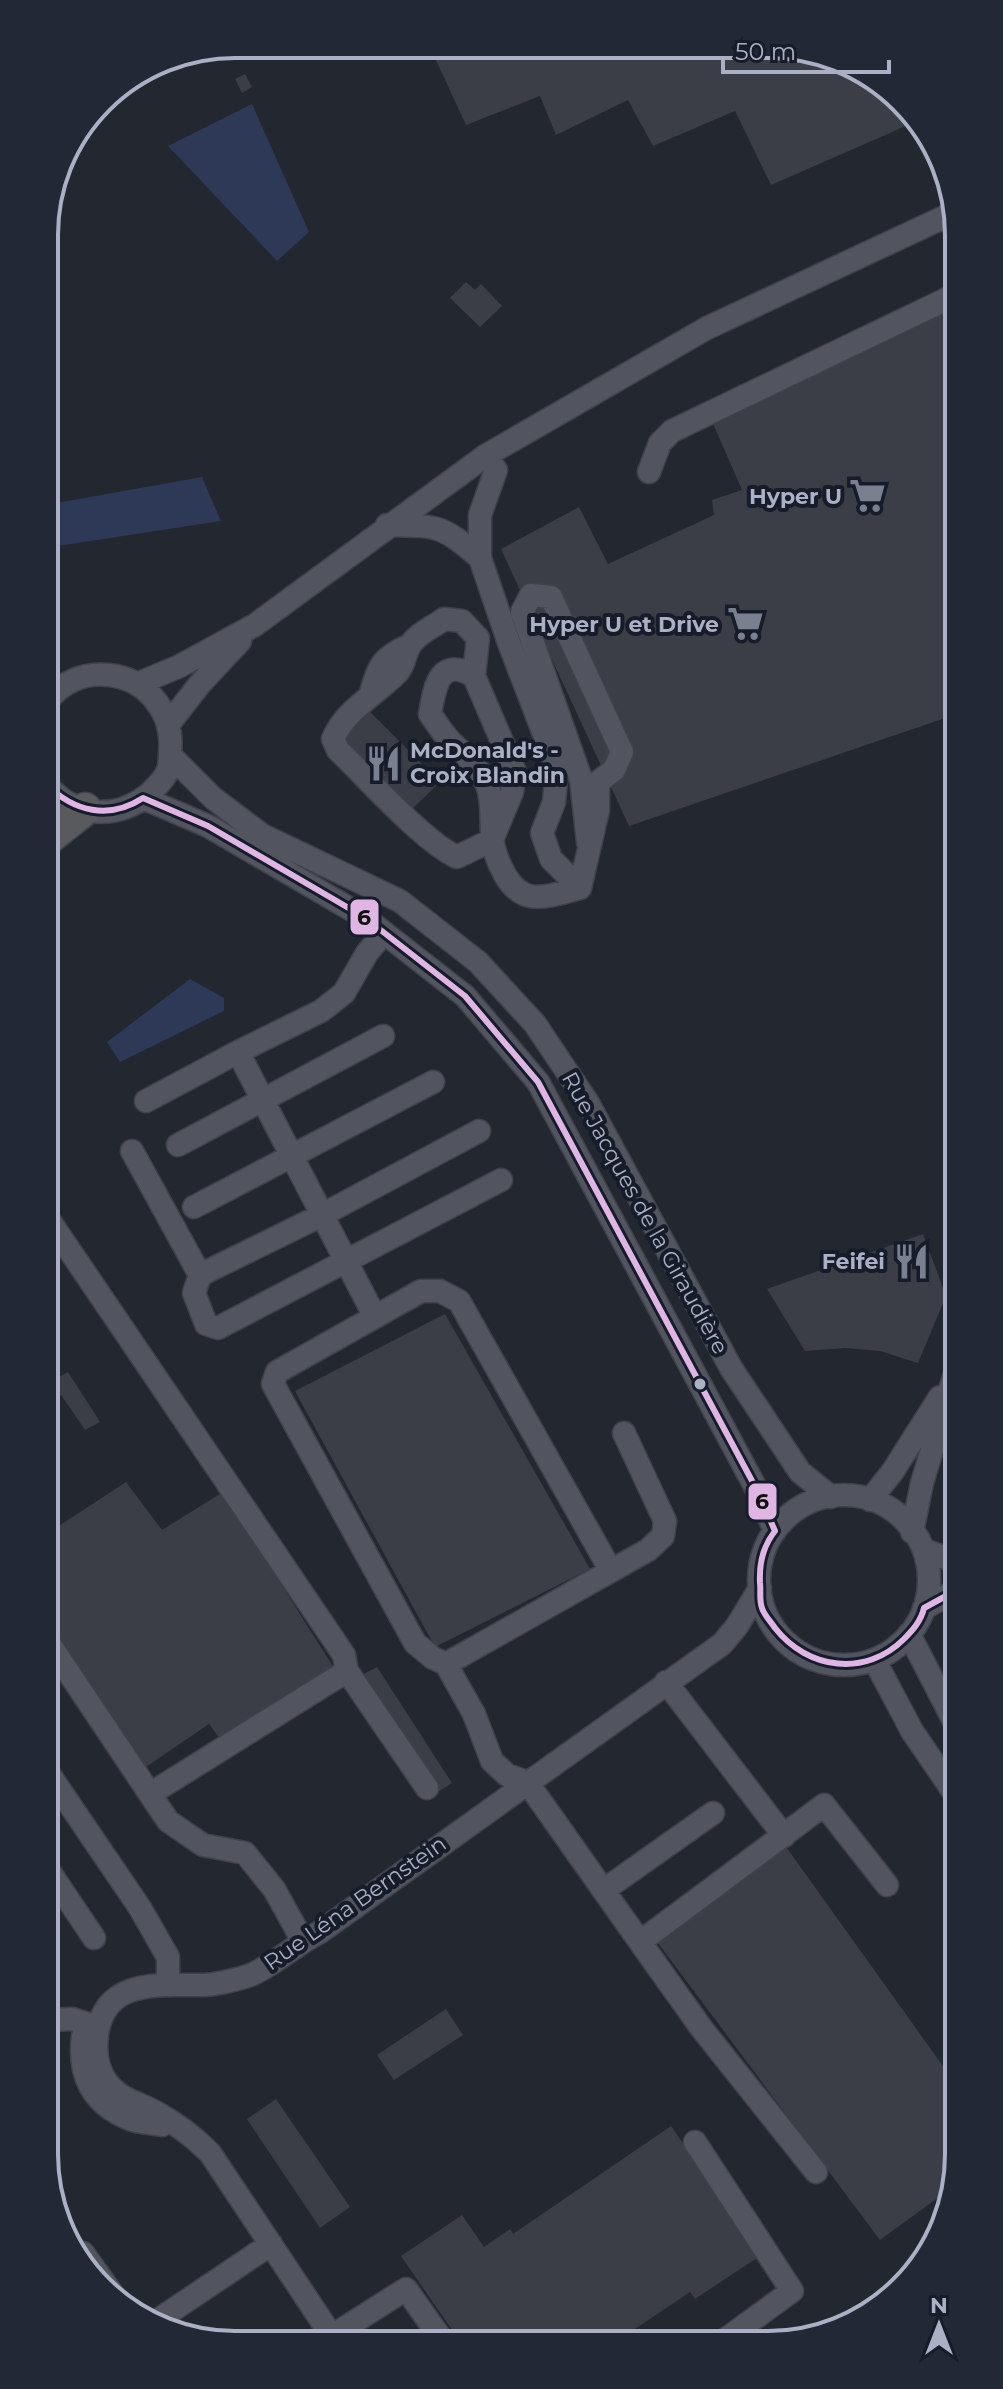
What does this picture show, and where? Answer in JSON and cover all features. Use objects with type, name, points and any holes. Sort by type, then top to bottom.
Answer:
[{"type":"highway","points":[[58,830],[85,809]]},
{"type":"street","points":[[137,684],[180,666],[255,625],[387,525],[485,456],[707,328],[943,217]]},
{"type":"street","points":[[649,472],[660,443],[672,431],[945,300]]},
{"type":"street","points":[[485,456],[496,470],[480,515],[480,558],[557,768],[554,802],[542,833],[551,859],[580,888]]},
{"type":"street","points":[[387,525],[435,526],[452,534],[480,558]]},
{"type":"street","points":[[580,888],[588,842],[598,810],[598,782],[614,770],[622,752],[551,597],[531,595],[522,612],[581,779],[588,842]]},
{"type":"street","points":[[444,619],[462,621],[478,638],[474,676],[515,772],[512,792],[492,840],[457,857],[445,852],[338,750],[333,739],[337,728],[371,693],[395,675],[404,663],[410,645],[444,619]]},
{"type":"street","points":[[168,725],[199,685],[255,625]]},
{"type":"street","points":[[474,676],[460,668],[446,670],[435,683],[430,714],[450,741],[473,761],[487,785],[492,840],[498,864],[512,888],[527,897],[542,898],[580,888]]},
{"type":"street","points":[[58,690],[70,680],[98,674],[126,677],[148,691],[164,711],[172,739],[169,770],[154,789],[133,806],[107,813],[85,809],[58,797]]},
{"type":"street","name":"Rue Jacques de la Giraudière","points":[[170,755],[213,798],[262,835],[400,901],[478,962],[535,1024],[588,1103],[731,1368],[800,1472],[831,1497]]},
{"type":"street","name":"Rue Jacques de la Giraudière","points":[[143,798],[208,826],[364,917],[465,996],[538,1082],[758,1492],[775,1531]]},
{"type":"street","points":[[146,1101],[321,1011],[344,993],[367,953],[384,933]]},
{"type":"street","points":[[178,1145],[383,1036]]},
{"type":"street","points":[[238,1052],[375,1317]]},
{"type":"street","points":[[194,1207],[433,1082]]},
{"type":"street","points":[[479,1131],[322,1215],[200,1275],[194,1293],[206,1324],[218,1328],[501,1180]]},
{"type":"street","points":[[132,1151],[200,1275]]},
{"type":"street","points":[[58,1233],[344,1655],[347,1671],[427,1788]]},
{"type":"street","points":[[611,1571],[459,1301],[440,1291],[421,1291],[277,1372],[273,1384],[415,1643],[446,1664],[474,1714],[492,1761],[507,1775],[527,1782],[702,2029],[816,2172]]},
{"type":"street","points":[[870,1500],[893,1471],[945,1388]]},
{"type":"street","points":[[945,1407],[922,1483],[918,1541],[929,1585],[922,1618],[901,1644],[875,1661],[839,1666],[810,1659],[781,1638],[763,1609],[759,1576],[766,1540],[787,1517],[815,1499],[849,1496],[884,1503],[907,1524],[918,1541],[945,1556]]},
{"type":"street","points":[[446,1664],[648,1550],[663,1536],[665,1521],[624,1433]]},
{"type":"street","name":"Rue Léna Bernstein","points":[[92,2025],[124,1992],[168,1978],[208,1985],[253,1974],[722,1644],[760,1588]]},
{"type":"street","points":[[924,1608],[945,1597]]},
{"type":"street","points":[[909,1634],[945,1704]]},
{"type":"street","points":[[58,1656],[168,1821],[203,1845],[245,1853],[274,1889],[303,1941]]},
{"type":"street","points":[[875,1661],[912,1731],[945,1779]]},
{"type":"street","points":[[150,1794],[347,1671]]},
{"type":"street","points":[[666,1682],[784,1836]]},
{"type":"street","points":[[58,1787],[140,1908],[168,1957],[168,1978]]},
{"type":"street","points":[[640,1942],[824,1805],[887,1885]]},
{"type":"street","points":[[604,1890],[713,1813]]},
{"type":"street","points":[[58,1884],[94,1938]]},
{"type":"street","points":[[58,2020],[72,2019],[92,2025],[97,2061],[106,2081],[120,2097],[155,2112],[192,2135],[210,2153],[328,2331]]},
{"type":"street","points":[[695,2142],[792,2291],[737,2331]]},
{"type":"street","points":[[164,2316],[271,2244]]},
{"type":"street","points":[[343,2331],[406,2289],[436,2331]]},
{"type":"water","points":[[252,104],[309,232],[277,261],[168,146]]},
{"type":"water","points":[[202,477],[221,521],[58,546],[58,503]]},
{"type":"water","points":[[190,979],[224,998],[224,1011],[120,1062],[107,1042]]},
{"type":"building","points":[[435,58],[779,58],[802,61],[856,82],[876,95],[907,126],[771,185],[735,111],[653,146],[628,100],[556,135],[540,96],[466,125]]},
{"type":"building","points":[[245,74],[252,87],[242,93],[235,79]]},
{"type":"building","points":[[466,282],[475,290],[481,284],[502,306],[480,327],[450,298]]},
{"type":"building","name":"Hyper U et Drive","points":[[945,311],[945,718],[629,826],[501,549],[579,507],[608,564],[714,515],[712,500],[742,490],[711,419]]},
{"type":"building","points":[[365,707],[440,782],[411,810],[336,738]]},
{"type":"building","points":[[923,1234],[945,1298],[918,1363],[880,1351],[845,1348],[805,1351],[767,1289]]},
{"type":"building","points":[[445,1314],[590,1569],[435,1647],[295,1391]]},
{"type":"building","points":[[68,1372],[100,1422],[85,1430],[61,1395],[58,1397],[58,1378]]},
{"type":"building","points":[[126,1482],[162,1530],[223,1492],[337,1673],[220,1739],[209,1724],[143,1769],[58,1639],[58,1526]]},
{"type":"building","points":[[377,1667],[452,1783],[438,1792],[360,1676]]},
{"type":"building","points":[[784,1844],[945,2069],[945,2165],[940,2196],[880,2240],[655,1939]]},
{"type":"building","points":[[446,2009],[463,2035],[394,2080],[377,2055]]},
{"type":"building","points":[[276,2099],[350,2207],[320,2228],[247,2119]]},
{"type":"building","points":[[671,2126],[760,2256],[695,2299],[690,2292],[632,2331],[453,2331],[401,2256],[462,2215],[484,2247],[510,2229],[513,2234]]},
{"type":"transit line","name":"6","points":[[58,795],[80,807],[105,811],[130,805],[143,798],[208,826],[364,917],[465,996],[538,1082],[758,1492],[775,1531],[761,1562],[761,1605],[788,1642],[804,1653],[838,1664],[872,1659],[904,1639],[916,1625],[924,1608],[945,1597]]},
{"type":"place","name":"Hyper U","points":[[868,496]]},
{"type":"place","name":"Hyper U et Drive","points":[[745,624]]},
{"type":"place","name":"McDonald's - Croix Blandin","points":[[384,763]]},
{"type":"place","name":"Feifei","points":[[911,1261]]}]
